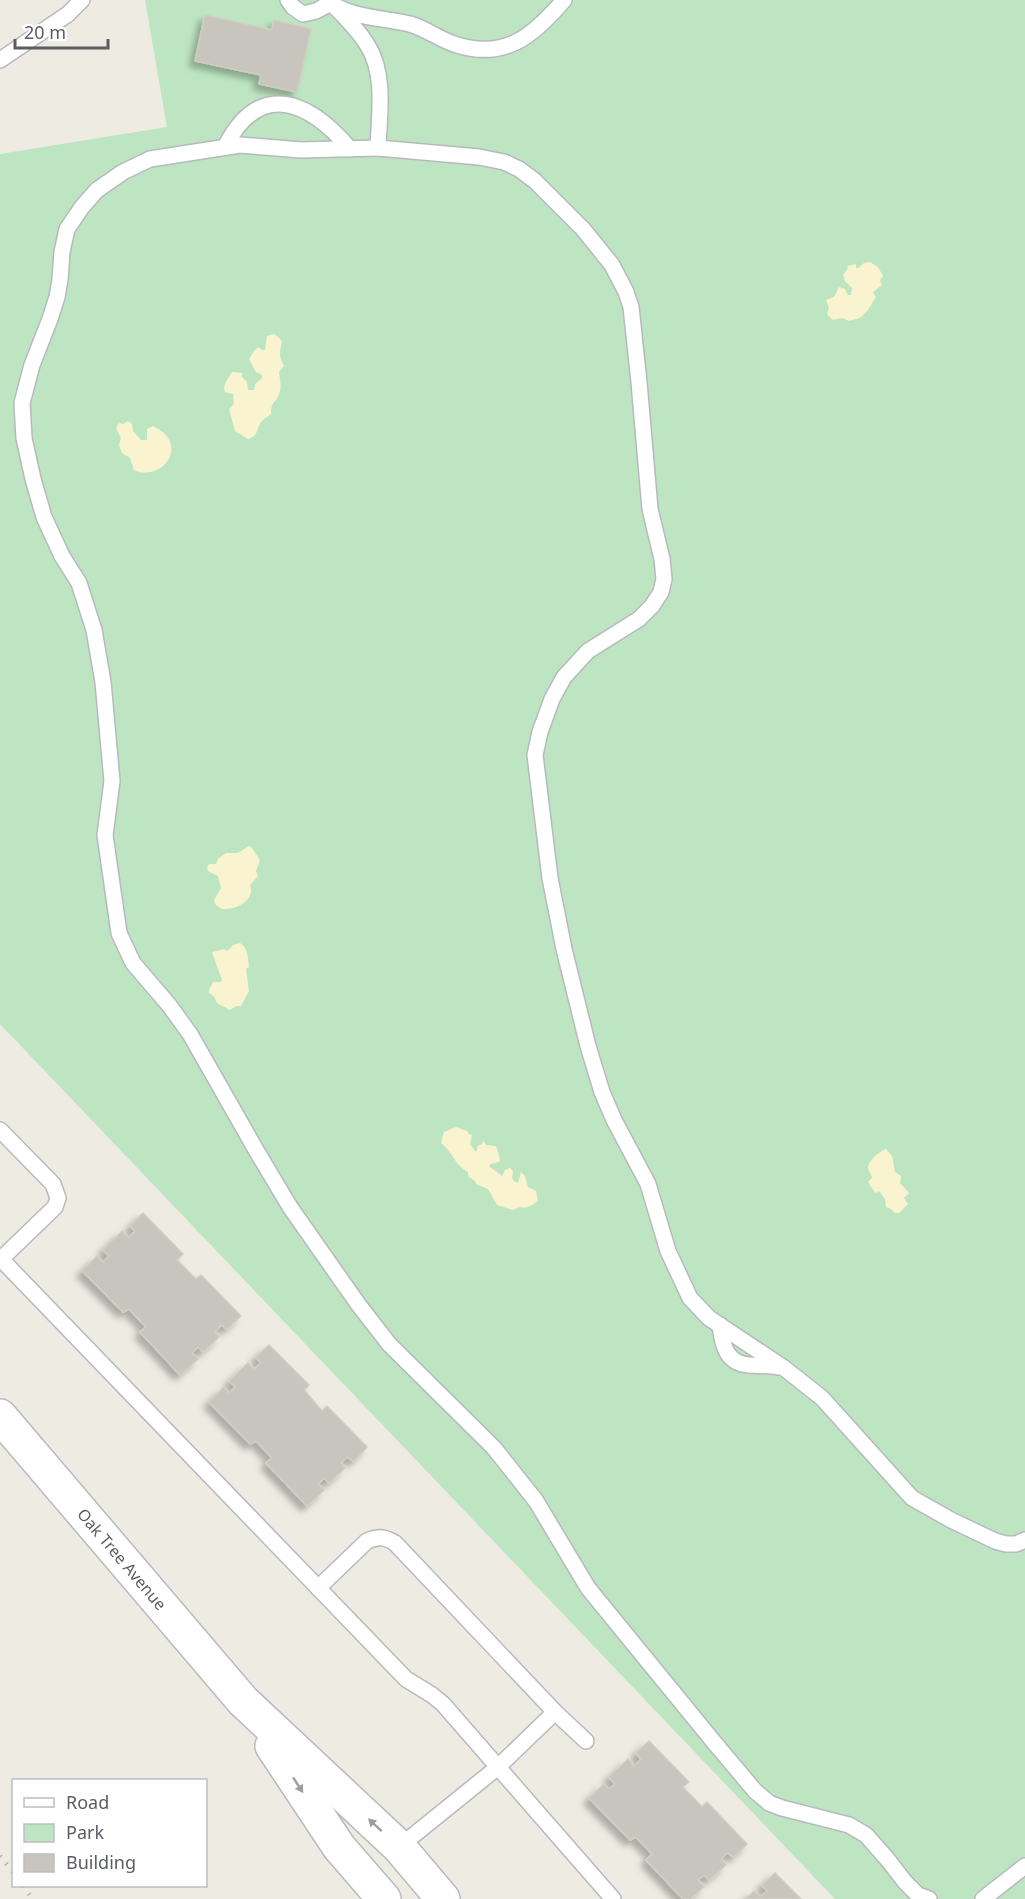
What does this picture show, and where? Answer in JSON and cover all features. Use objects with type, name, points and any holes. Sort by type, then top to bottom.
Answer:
[{"type":"street","name":"Oak Tree Avenue","points":[[0,1416],[243,1701],[399,1847],[443,1899]]},
{"type":"street","name":"Oak Tree Avenue","points":[[243,1701],[339,1847],[384,1899]]},
{"type":"lane","points":[[0,60],[68,14],[82,0]]},
{"type":"lane","points":[[288,0],[303,14],[316,11],[331,3]]},
{"type":"lane","points":[[331,3],[356,15],[429,30],[458,46],[498,49],[513,45],[529,35],[547,20],[564,0]]},
{"type":"lane","points":[[331,3],[355,27],[370,49],[378,71],[380,91],[378,148]]},
{"type":"lane","points":[[225,147],[241,122],[254,111],[266,105],[280,105],[295,106],[308,111],[339,136],[350,149]]},
{"type":"lane","points":[[928,1899],[918,1895],[905,1882],[866,1835],[849,1825],[769,1803],[755,1791],[713,1742],[588,1588],[536,1502],[494,1448],[389,1344],[358,1304],[290,1207],[190,1034],[133,963],[119,933],[105,835],[112,782],[103,682],[94,630],[79,583],[62,556],[41,507],[24,438],[22,404],[32,365],[57,297],[67,230],[97,190],[123,172],[150,159],[240,146],[302,150],[378,148],[479,157],[504,162],[519,169],[535,181],[583,229],[612,265],[631,307],[650,509],[664,579],[661,592],[639,620],[588,651],[564,677],[552,699],[540,732],[536,755],[550,878],[564,949],[602,1092],[648,1184],[668,1251],[690,1298],[709,1318],[784,1368],[822,1398],[912,1498],[995,1541],[1016,1544],[1025,1540]]},
{"type":"lane","points":[[0,1130],[53,1184],[58,1198],[55,1207],[0,1258],[406,1679],[442,1704],[613,1899]]},
{"type":"lane","points":[[318,1588],[367,1541],[378,1537],[387,1538],[395,1543],[586,1742]]},
{"type":"lane","points":[[399,1847],[498,1767],[555,1712]]},
{"type":"lane","points":[[983,1899],[1025,1866]]},
{"type":"green space","points":[[145,0],[1025,0],[1025,1899],[835,1899],[0,1024],[0,154],[167,127]]},
{"type":"sand","points":[[870,262],[878,267],[883,276],[880,280],[882,285],[873,292],[876,297],[868,310],[860,318],[849,321],[842,318],[833,320],[827,314],[829,308],[826,300],[834,297],[839,287],[851,295],[852,288],[843,275],[847,266],[856,264],[858,268]]},
{"type":"sand","points":[[274,334],[282,341],[280,355],[284,366],[279,372],[280,391],[272,405],[271,414],[261,423],[256,434],[248,439],[235,431],[229,409],[234,404],[233,394],[225,392],[224,386],[232,372],[242,373],[248,390],[254,390],[255,384],[262,378],[262,375],[256,372],[249,359],[258,347],[265,350],[267,336]]},
{"type":"sand","points":[[128,421],[141,440],[147,440],[147,429],[153,426],[167,436],[171,453],[163,466],[150,472],[134,470],[130,458],[122,453],[119,445],[121,438],[116,428],[119,423],[123,424]]},
{"type":"sand","points":[[249,846],[260,860],[256,871],[258,876],[250,885],[250,895],[239,906],[222,909],[216,905],[214,900],[221,888],[218,876],[208,871],[207,867],[209,864],[216,864],[218,859],[226,853],[238,853]]},
{"type":"sand","points":[[240,943],[245,948],[248,957],[249,967],[246,969],[249,991],[241,1006],[230,1010],[217,1003],[214,996],[209,993],[213,982],[222,980],[212,952],[224,949],[227,951],[233,945]]},
{"type":"sand","points":[[456,1127],[472,1135],[470,1144],[475,1151],[477,1151],[477,1146],[484,1141],[486,1145],[496,1146],[499,1162],[489,1166],[502,1176],[505,1170],[510,1168],[513,1171],[512,1178],[518,1183],[521,1172],[525,1176],[528,1187],[536,1191],[538,1201],[513,1210],[497,1205],[488,1189],[476,1184],[441,1143],[444,1132]]},
{"type":"sand","points":[[886,1149],[892,1156],[895,1172],[901,1176],[900,1183],[909,1193],[904,1198],[908,1204],[899,1213],[886,1207],[885,1199],[879,1191],[875,1193],[868,1182],[872,1178],[868,1168],[870,1162]]},
{"type":"building","points":[[205,15],[272,30],[274,20],[311,29],[297,92],[259,84],[261,75],[195,61]]},
{"type":"building","points":[[143,1213],[183,1254],[177,1260],[196,1279],[201,1275],[241,1316],[227,1329],[221,1325],[215,1332],[219,1337],[203,1352],[198,1347],[192,1353],[198,1359],[180,1375],[140,1332],[146,1327],[129,1309],[123,1312],[82,1271],[97,1256],[103,1262],[109,1256],[103,1250],[122,1231],[128,1238],[135,1231],[130,1226]]},
{"type":"building","points":[[269,1345],[309,1385],[304,1390],[322,1411],[327,1406],[367,1447],[354,1461],[347,1457],[341,1463],[345,1468],[329,1483],[324,1478],[318,1484],[324,1490],[307,1506],[266,1463],[272,1458],[256,1441],[250,1444],[209,1402],[224,1387],[229,1393],[235,1387],[229,1381],[248,1363],[254,1369],[261,1363],[256,1357]]},
{"type":"building","points":[[649,1741],[689,1782],[683,1787],[702,1807],[707,1802],[747,1844],[734,1857],[727,1853],[721,1859],[726,1865],[709,1880],[704,1875],[698,1880],[704,1887],[690,1899],[683,1899],[646,1860],[652,1854],[636,1837],[630,1840],[589,1798],[604,1784],[609,1789],[615,1784],[609,1777],[628,1759],[634,1766],[641,1759],[636,1753]]},
{"type":"building","points":[[775,1873],[801,1899],[746,1899],[754,1891],[760,1897],[767,1891],[762,1885]]},
{"type":"railway","points":[[0,1856],[12,1871]]},
{"type":"railway","points":[[24,1887],[33,1899]]}]
